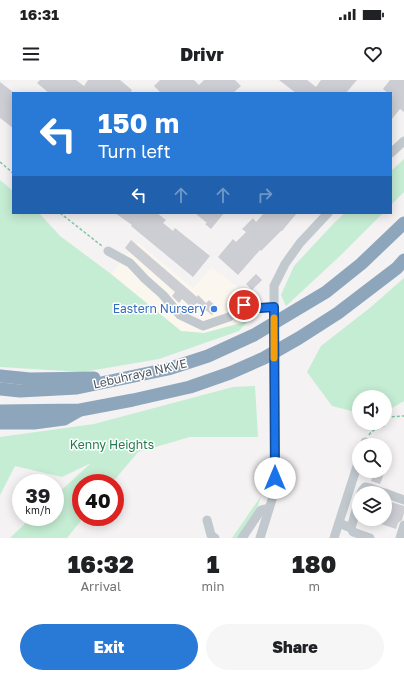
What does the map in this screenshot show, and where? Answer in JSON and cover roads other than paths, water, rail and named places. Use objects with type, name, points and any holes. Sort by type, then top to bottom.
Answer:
[{"type":"highway","name":"Lebuhraya NKVE","points":[[0,389],[20,390],[77,388],[168,370],[208,356],[254,335],[326,292],[361,264],[404,223]]},
{"type":"highway","name":"Lebuhraya NKVE","points":[[0,411],[80,410],[190,387],[264,358],[299,338],[338,313],[396,268],[404,260]]},
{"type":"highway","points":[[0,376],[30,379],[94,378],[104,382]]},
{"type":"highway","points":[[0,423],[34,423],[64,419],[80,410]]},
{"type":"street","points":[[392,152],[404,141]]},
{"type":"street","points":[[260,538],[275,490],[274,286],[285,264],[300,243],[327,214]]},
{"type":"street","points":[[108,251],[130,263],[163,295],[180,315],[203,326],[229,317],[244,305],[260,308],[274,307]]},
{"type":"street","points":[[334,538],[353,478]]},
{"type":"street","points":[[392,496],[404,500]]},
{"type":"street","points":[[242,538],[261,510],[269,508]]},
{"type":"street","points":[[207,520],[211,535],[215,538]]},
{"type":"street","points":[[339,523],[351,528],[353,532],[370,538]]},
{"type":"street","points":[[400,538],[404,525]]},
{"type":"place","name":"Eastern Nursery","points":[[214,309]]},
{"type":"park label","name":"Kenny Heights","points":[[112,445]]}]
